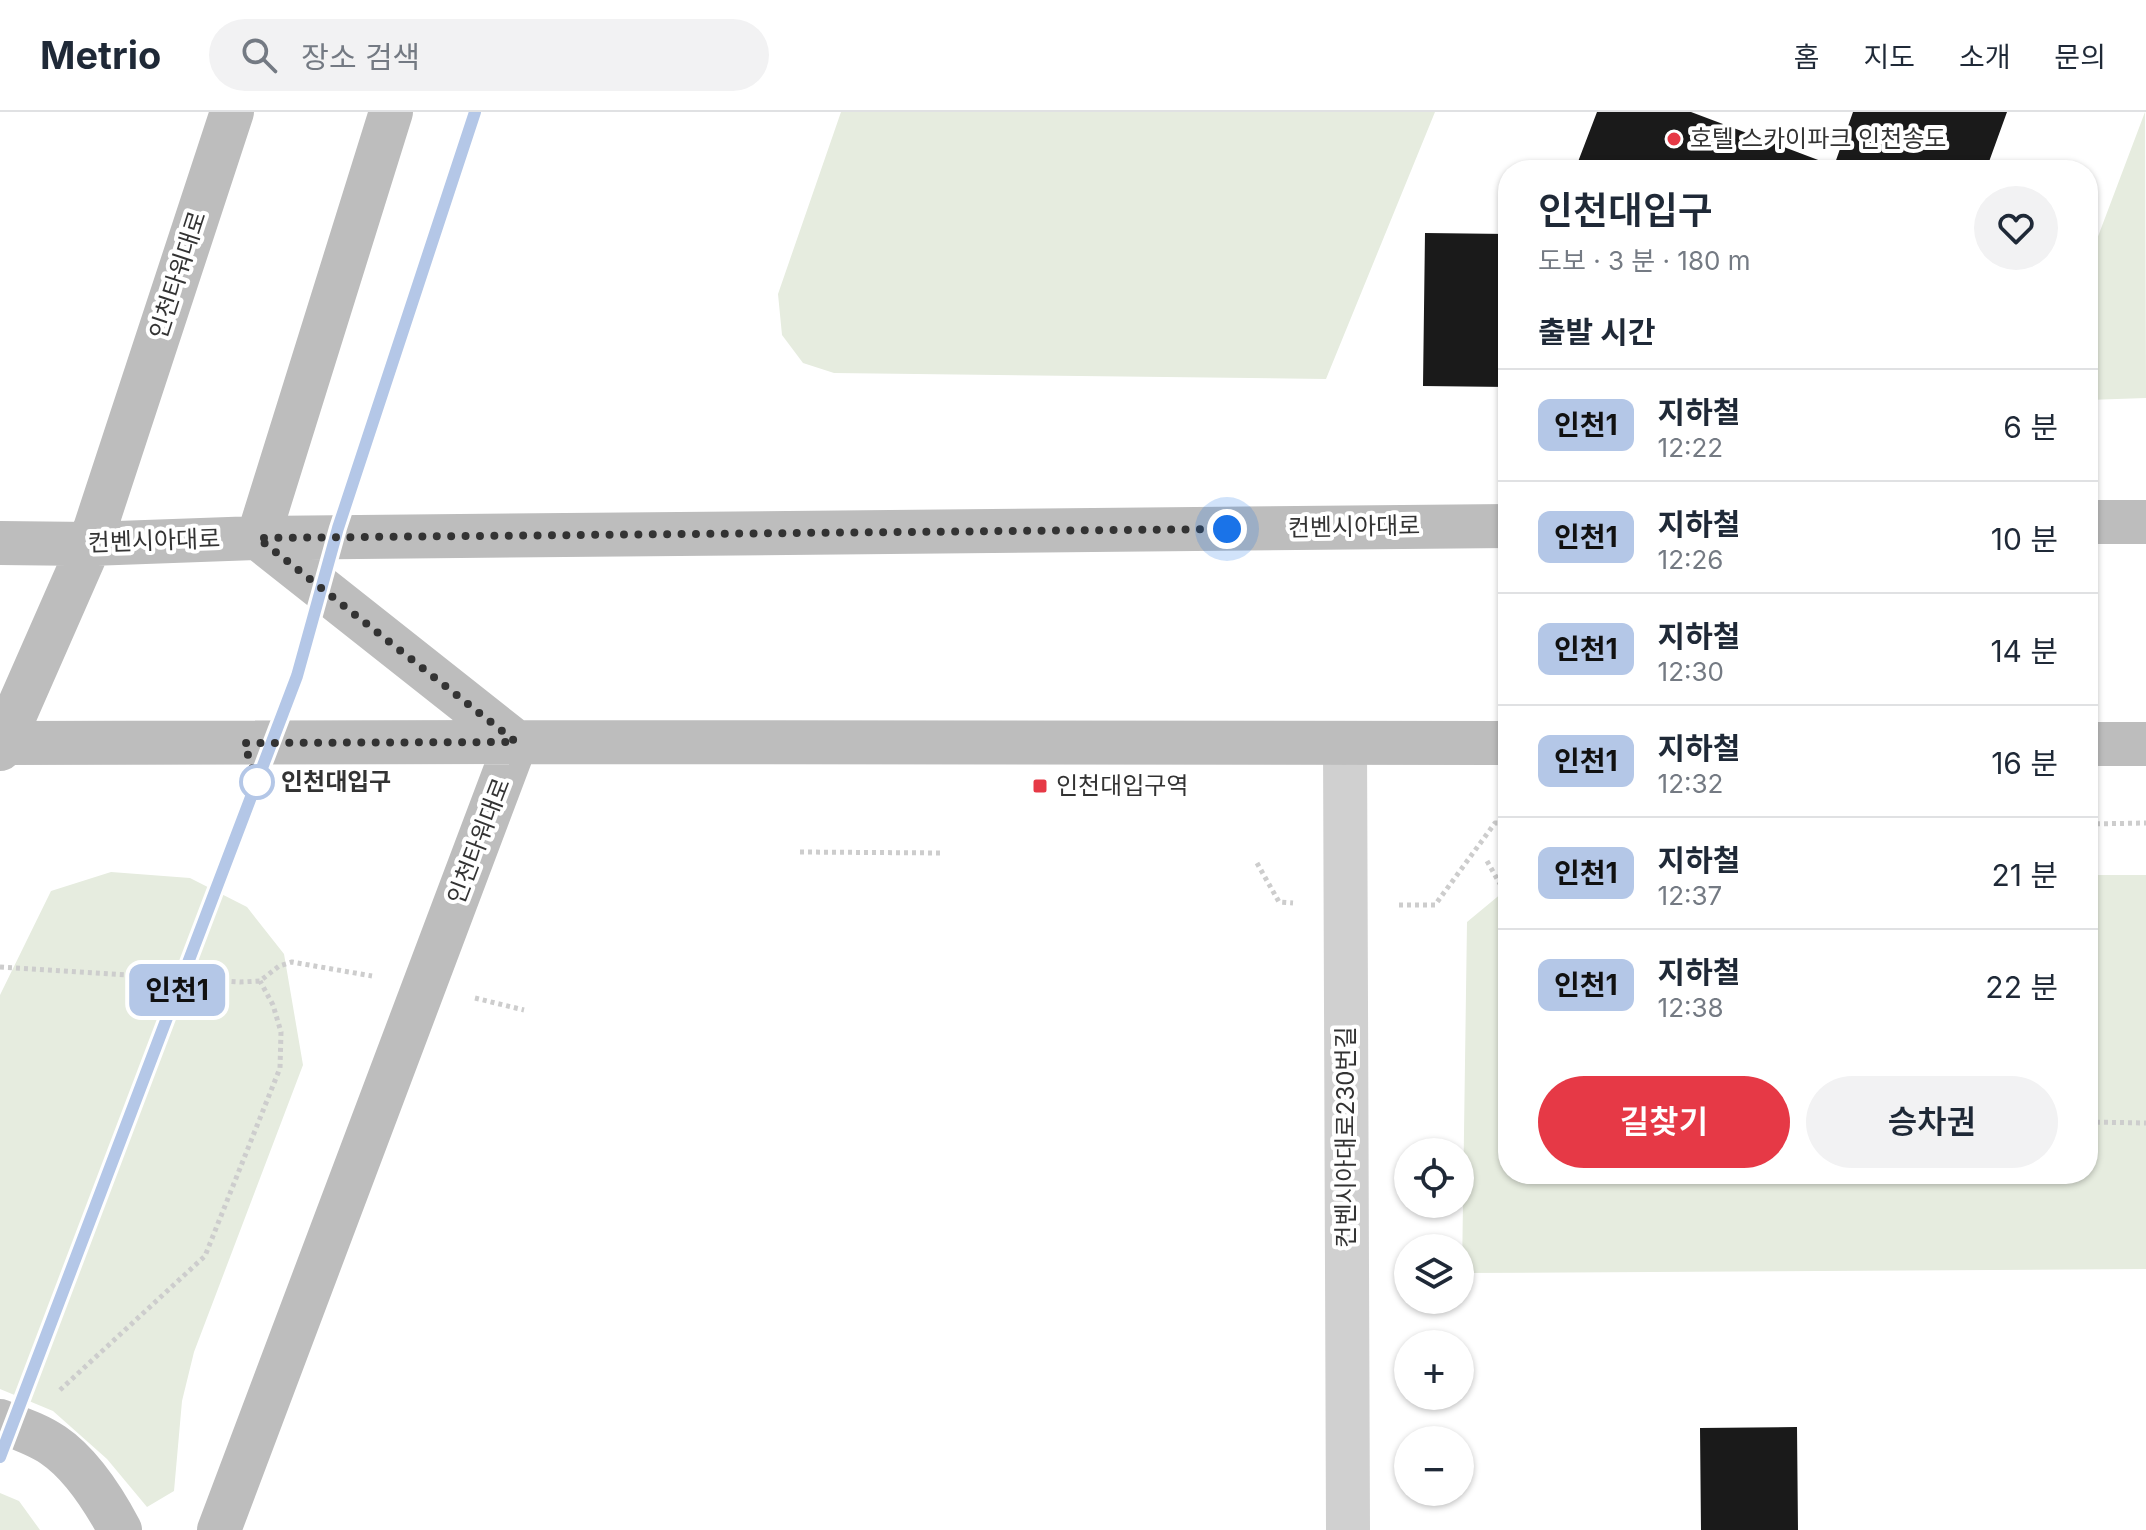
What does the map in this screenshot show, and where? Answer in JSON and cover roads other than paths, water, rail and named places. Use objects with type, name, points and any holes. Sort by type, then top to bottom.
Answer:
[{"type":"main road","name":"인천타워대로","points":[[1,745],[90,544],[232,112]]},
{"type":"main road","points":[[391,112],[258,538],[516,742]]},
{"type":"main road","points":[[2098,522],[2146,522]]},
{"type":"main road","name":"컨벤시아대로","points":[[0,543],[1498,526]]},
{"type":"main road","name":"인천타워대로","points":[[219,1530],[516,742]]},
{"type":"main road","points":[[1,745],[1498,743]]},
{"type":"main road","points":[[2098,744],[2146,744]]},
{"type":"main road","points":[[0,1421],[54,1446],[72,1462],[97,1492],[120,1530]]},
{"type":"street","name":"컨벤시아대로230번길","points":[[1345,743],[1348,1530]]},
{"type":"metro line","name":"인천1","points":[[0,1457],[297,676],[338,528],[475,112]]},
{"type":"place","name":"호텔 스카이파크 인천송도","points":[[1674,139]]},
{"type":"place","name":"인천대입구","points":[[257,782]]},
{"type":"place","name":"인천대입구역","points":[[1040,786]]}]
